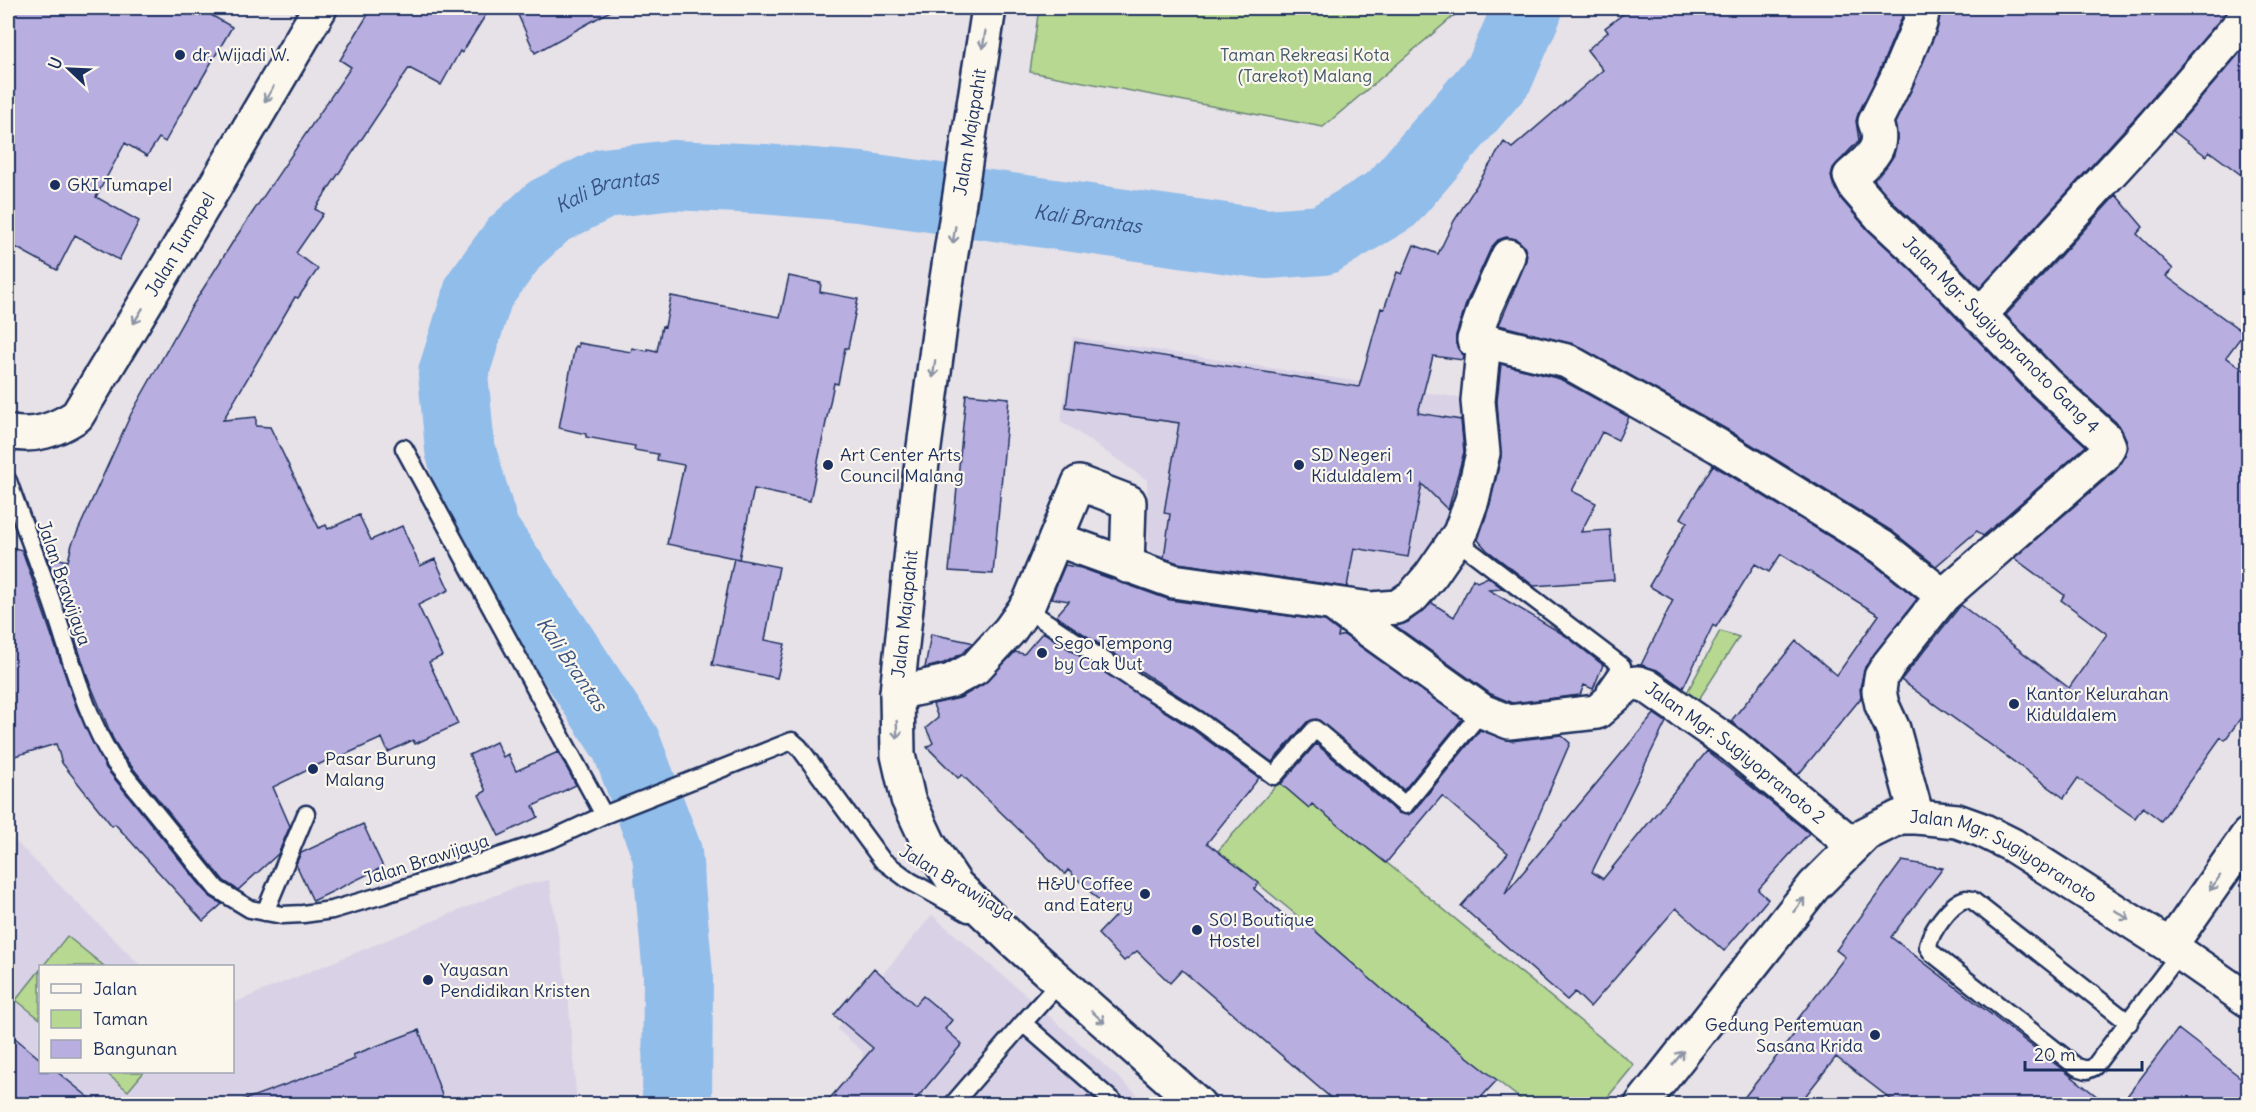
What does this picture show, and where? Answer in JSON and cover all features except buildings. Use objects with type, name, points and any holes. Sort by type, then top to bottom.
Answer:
[{"type":"street","name":"Jalan Tumapel","points":[[8,432],[24,436],[56,429],[77,416],[176,254],[320,8]]},
{"type":"street","name":"Jalan Majapahit","points":[[989,8],[942,311],[918,493],[897,693],[898,755],[908,799],[928,844],[956,885],[1014,941],[1198,1104]]},
{"type":"street","name":"Jalan Mgr. Sugiyopranoto Gang 4","points":[[1917,817],[1893,729],[1882,705],[1879,691],[1881,677],[1943,596],[2103,456],[2109,446],[2106,439],[2045,383],[1926,259],[1882,218],[1856,188],[1850,177],[1872,155],[1880,140],[1880,132],[1875,122],[1916,33],[1923,8]]},
{"type":"street","points":[[1979,316],[2246,22]]},
{"type":"street","points":[[1508,255],[1485,307],[1474,340],[1484,340],[1567,361],[1718,446],[1882,547],[1943,596]]},
{"type":"street","points":[[1056,539],[1173,581],[1371,609],[1397,607],[1413,596],[1456,540],[1472,500],[1483,453],[1478,401],[1484,340]]},
{"type":"street","points":[[897,693],[951,681],[975,668],[1010,630],[1029,603],[1079,483],[1129,502],[1127,566]]},
{"type":"street","name":"Jalan Mgr. Sugiyopranoto 2","points":[[1333,604],[1482,711],[1509,722],[1597,712],[1629,684],[1638,683],[1654,689],[1733,746],[1854,846]]},
{"type":"street","name":"Jalan Mgr. Sugiyopranoto","points":[[1642,1104],[1814,886],[1866,834],[1900,817],[1957,821],[2012,844],[2175,949],[2248,1000]]},
{"type":"street","points":[[2175,949],[2248,835]]},
{"type":"lane","points":[[404,448],[604,815]]},
{"type":"lane","name":"Jalan Brawijaya","points":[[8,481],[52,601],[78,683],[103,743],[115,763],[217,889],[233,901],[250,909],[303,915],[383,895],[552,839],[604,815],[792,741],[799,747],[882,860],[910,881],[1014,941]]},
{"type":"lane","points":[[1456,540],[1622,666],[1590,712]]},
{"type":"lane","points":[[1025,608],[1198,720],[1274,776],[1315,729],[1406,805],[1482,711]]},
{"type":"lane","points":[[264,912],[306,814]]},
{"type":"lane","points":[[2129,1023],[1972,900],[1966,899],[1954,904],[1930,936],[1928,948],[1932,953],[2078,1067],[2087,1070],[2094,1067],[2129,1023],[2175,949]]},
{"type":"lane","points":[[953,1104],[1060,982]]},
{"type":"lane","points":[[1023,1023],[1116,1104]]},
{"type":"shaded area","name":"SD Negeri Kiduldalem 1","points":[[1073,337],[1474,400],[1462,513],[1396,599],[1155,567],[1150,558],[1148,544],[1147,480],[1061,421]]},
{"type":"shaded area","name":"Yayasan Pendidikan Kristen","points":[[8,834],[140,965],[39,965],[39,1073],[234,1073],[234,1003],[516,887],[549,880],[568,993],[577,1104],[8,1104]]},
{"type":"shaded area","points":[[932,915],[1148,1104],[856,1104],[863,1052],[837,1029]]},
{"type":"green space","name":"Taman Rekreasi Kota (Tarekot) Malang","points":[[1039,8],[1463,8],[1323,127],[1030,72]]},
{"type":"green space","points":[[1720,631],[1739,637],[1694,707],[1683,700]]},
{"type":"green space","points":[[1283,778],[1634,1065],[1602,1104],[1527,1104],[1392,998],[1305,922],[1218,851]]},
{"type":"green space","points":[[67,936],[103,965],[44,965]]},
{"type":"green space","points":[[39,971],[39,1018],[16,1000]]},
{"type":"green space","points":[[106,1073],[143,1073],[128,1091]]},
{"type":"waterway","name":"Kali Brantas","points":[[677,1104],[678,975],[667,853],[626,744],[485,533],[460,449],[453,374],[479,291],[515,242],[549,211],[605,183],[672,175],[763,179],[860,187],[1267,244],[1323,240],[1392,199],[1500,73],[1528,8]]},
{"type":"place","name":"dr. Wijadi W.","points":[[180,55]]},
{"type":"place","name":"GKI Tumapel","points":[[55,185]]},
{"type":"place","name":"Art Center Arts Council Malang","points":[[828,465]]},
{"type":"place","name":"SD Negeri Kiduldalem 1","points":[[1299,465]]},
{"type":"place","name":"Sego Tempong by Cak Uut","points":[[1042,653]]},
{"type":"place","name":"Kantor Kelurahan Kiduldalem","points":[[2014,704]]},
{"type":"place","name":"Pasar Burung Malang","points":[[313,769]]},
{"type":"place","name":"H&U Coffee and Eatery","points":[[1145,894]]},
{"type":"place","name":"SO! Boutique Hostel","points":[[1197,930]]},
{"type":"place","name":"Yayasan Pendidikan Kristen","points":[[428,980]]},
{"type":"place","name":"Gedung Pertemuan Sasana Krida","points":[[1875,1035]]}]
